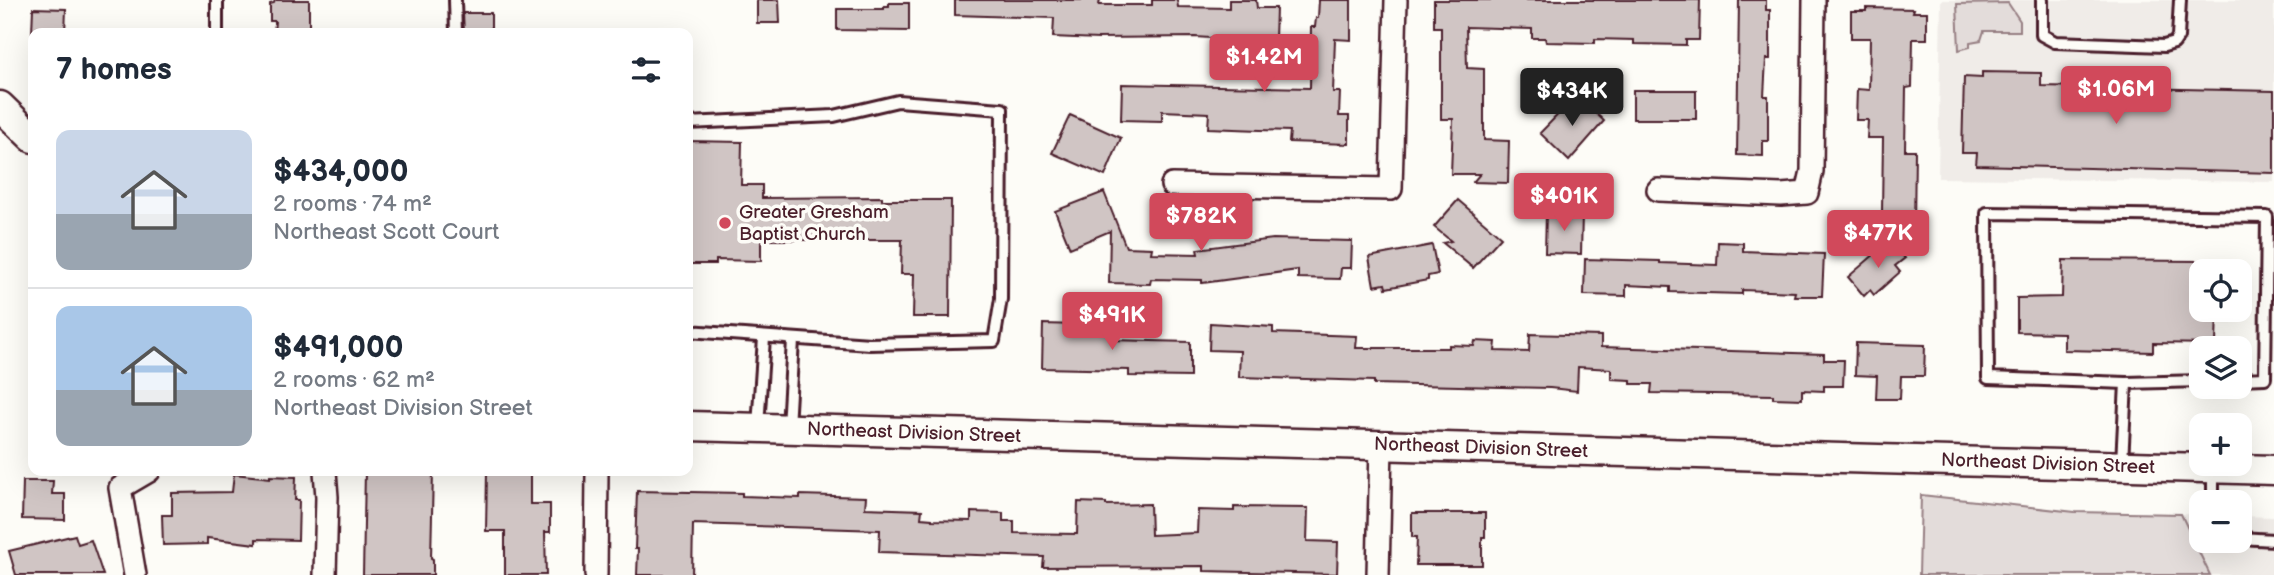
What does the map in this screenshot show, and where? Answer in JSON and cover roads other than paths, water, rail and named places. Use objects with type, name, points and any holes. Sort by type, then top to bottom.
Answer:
[{"type":"street","points":[[1172,185],[1391,189],[1396,0]]},
{"type":"street","points":[[1658,190],[1781,195],[1807,192],[1812,171],[1814,0]]},
{"type":"street","points":[[0,106],[28,133]]},
{"type":"street","name":"Northeast Division Street","points":[[693,426],[2189,468]]},
{"type":"street","points":[[1378,575],[1381,445]]},
{"type":"street","name":"Northeast Division Street","points":[[2252,470],[2274,470]]},
{"type":"street","points":[[135,575],[120,488],[140,476]]},
{"type":"street","points":[[325,476],[325,575]]},
{"type":"street","points":[[596,575],[597,476]]},
{"type":"lane","points":[[216,28],[217,0]]},
{"type":"lane","points":[[455,0],[456,28]]},
{"type":"lane","points":[[2042,0],[2042,35],[2055,42],[2164,46],[2174,43],[2178,37],[2180,0]]},
{"type":"lane","points":[[693,123],[834,116],[898,101],[1002,109],[1001,299],[994,341],[870,344],[693,331]]},
{"type":"lane","points":[[2189,381],[2126,383],[1988,377],[1987,213],[2267,218],[2265,378],[2252,379]]},
{"type":"lane","points":[[758,429],[764,338]]},
{"type":"lane","points":[[788,430],[793,340]]},
{"type":"lane","points":[[2122,466],[2126,383]]},
{"type":"lane","points":[[2252,539],[2274,540]]},
{"type":"place","name":"Greater Gresham Baptist Church","points":[[725,223]]}]
